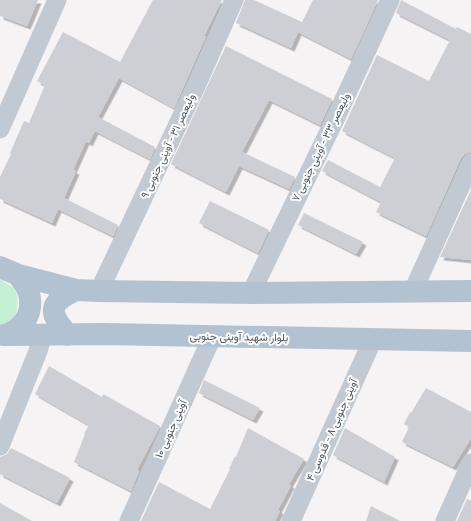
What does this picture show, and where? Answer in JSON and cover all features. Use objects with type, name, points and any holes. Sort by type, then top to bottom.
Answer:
[{"type":"main road","points":[[9,271],[76,290],[99,291],[251,293],[471,291]]},
{"type":"main road","points":[[3,335],[19,328],[28,318],[30,309],[30,298],[26,286],[9,271]]},
{"type":"main road","points":[[68,335],[56,322],[53,312],[56,302],[65,295],[76,290]]},
{"type":"main road","name":"بلوار شهید آوینی جنوبی","points":[[3,335],[43,334],[471,341]]},
{"type":"street","points":[[0,129],[57,0]]},
{"type":"street","name":"ولیعصر ۳۱ - آوینی جنوبی ۹","points":[[99,291],[197,84],[234,0]]},
{"type":"street","name":"ولیعصر ۳۳ - آوینی جنوبی ۷","points":[[251,293],[336,117],[390,0]]},
{"type":"street","points":[[413,291],[471,163]]},
{"type":"street","points":[[0,446],[38,351],[43,334]]},
{"type":"street","name":"آوینی جنوبی ۱۰","points":[[130,521],[212,337]]},
{"type":"street","name":"آوینی جنوبی ۸ - قدوسی ۴","points":[[291,521],[373,339]]},
{"type":"street","points":[[445,521],[471,463]]},
{"type":"green space","points":[[0,279],[13,288],[18,299],[14,319],[4,324],[0,324]]},
{"type":"building","points":[[0,0],[38,0],[27,26],[0,16]]},
{"type":"building","points":[[153,0],[222,0],[204,36],[206,36],[174,108],[119,78],[98,117],[155,147],[150,159],[95,131],[89,143],[86,141],[73,170],[76,171],[64,198],[118,225],[113,236],[58,209],[52,223],[0,199],[0,177],[24,121],[29,123],[45,85],[37,81],[63,32],[120,62]]},
{"type":"building","points":[[245,0],[254,0],[302,22],[313,0],[378,0],[351,59],[298,32],[291,48],[236,23]]},
{"type":"building","points":[[401,0],[456,29],[457,27],[471,34],[471,152],[465,154],[461,158],[426,236],[376,212],[381,202],[322,171],[328,160],[380,187],[395,158],[342,131],[377,55],[429,81],[450,40],[396,13]]},
{"type":"building","points":[[226,46],[332,99],[320,125],[269,100],[242,152],[295,177],[289,189],[239,166],[226,192],[171,164]]},
{"type":"building","points":[[471,190],[471,260],[440,257]]},
{"type":"building","points":[[210,201],[269,230],[258,253],[199,223]]},
{"type":"building","points":[[304,213],[363,242],[356,254],[298,225]]},
{"type":"building","points":[[49,366],[102,397],[103,394],[160,426],[137,470],[139,471],[131,491],[74,462],[84,434],[89,425],[35,394]]},
{"type":"building","points":[[204,380],[260,408],[253,420],[199,393]]},
{"type":"building","points":[[426,388],[471,412],[471,438],[453,467],[402,442],[409,427],[404,424]]},
{"type":"building","points":[[248,428],[304,459],[289,484],[291,485],[278,510],[280,511],[275,521],[141,521],[159,482],[210,509],[235,456],[236,457]]},
{"type":"building","points":[[345,428],[395,457],[384,482],[333,455]]},
{"type":"building","points":[[11,448],[70,478],[57,503],[0,474],[0,457],[7,454]]},
{"type":"building","points":[[467,499],[471,501],[471,521],[457,521]]},
{"type":"building","points":[[0,503],[32,521],[0,521]]},
{"type":"building","points":[[371,506],[400,521],[366,521]]}]
